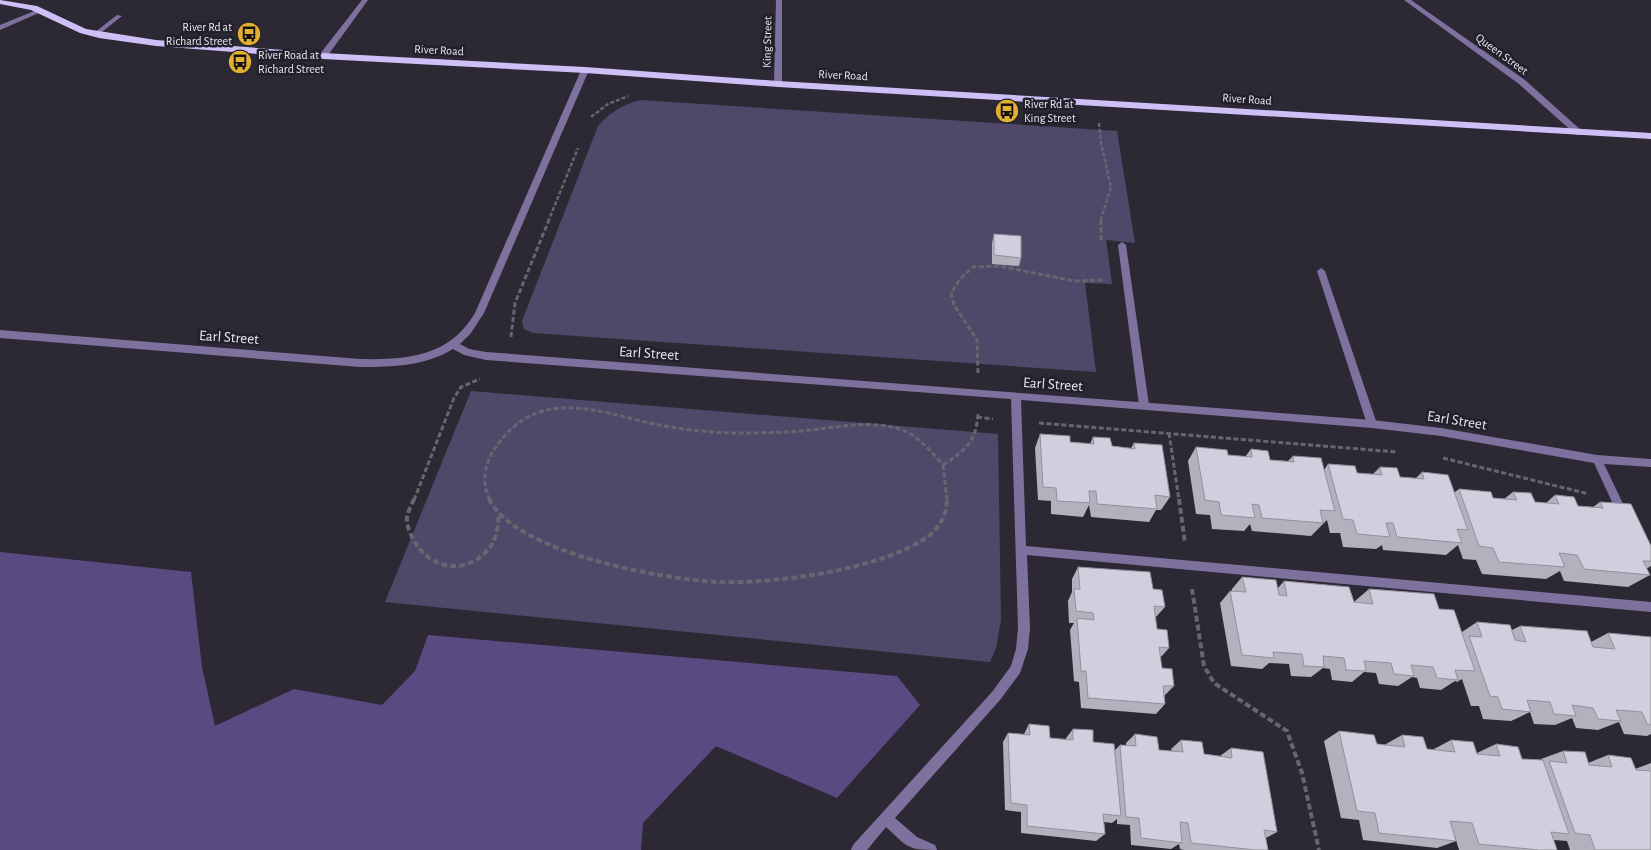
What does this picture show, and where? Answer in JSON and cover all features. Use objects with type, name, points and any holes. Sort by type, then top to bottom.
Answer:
[{"type":"main road","name":"River Road","points":[[28,0],[36,10]]},
{"type":"main road","name":"River Road","points":[[0,1],[36,10],[82,31],[156,43],[323,56],[585,70],[778,84],[1651,136]]},
{"type":"street","points":[[323,56],[366,0]]},
{"type":"street","name":"King Street","points":[[778,84],[779,0]]},
{"type":"street","name":"Queen Street","points":[[1407,0],[1522,82],[1579,132]]},
{"type":"street","points":[[0,28],[36,10]]},
{"type":"street","points":[[96,34],[120,16]]},
{"type":"street","name":"Earl Street","points":[[0,334],[391,364],[422,359],[453,344],[466,333],[479,313],[585,70]]},
{"type":"street","points":[[1122,245],[1144,405]]},
{"type":"street","points":[[1321,270],[1372,424]]},
{"type":"street","name":"Earl Street","points":[[453,344],[467,352],[486,356],[1372,424],[1441,432],[1597,459],[1651,463]]},
{"type":"street","points":[[858,850],[996,696],[1016,669],[1022,650],[1024,628],[1016,396]]},
{"type":"street","points":[[1597,459],[1628,523]]},
{"type":"street","points":[[1020,550],[1651,607]]},
{"type":"street","points":[[886,818],[912,842],[930,850]]},
{"type":"path","points":[[590,117],[600,107],[612,100],[629,96]]},
{"type":"path","points":[[1099,102],[1101,143],[1111,187],[1100,222],[1101,242]]},
{"type":"path","points":[[1090,122],[1099,122]]},
{"type":"path","points":[[510,339],[515,303],[580,144]]},
{"type":"path","points":[[943,465],[966,450],[978,430],[978,340],[954,304],[951,293],[960,279],[973,267],[1008,267],[1074,281],[1104,280],[1103,270]]},
{"type":"path","points":[[487,378],[479,378],[469,382],[461,388],[454,398],[407,517],[407,529],[414,544],[432,561],[445,566],[461,566],[478,559],[492,545],[497,532],[499,514]]},
{"type":"path","points":[[559,406],[598,410],[669,427],[710,431],[789,432],[868,424],[884,426],[899,429],[920,439],[943,465],[949,504],[940,525],[924,540],[884,559],[815,573],[741,582],[688,579],[645,572],[580,556],[516,529],[492,508],[484,488],[487,463],[495,449],[513,426],[539,411],[559,406]]},
{"type":"path","points":[[1165,407],[1204,666],[1214,683],[1287,730],[1302,772],[1319,850]]},
{"type":"path","points":[[968,417],[1404,452]]},
{"type":"path","points":[[1440,457],[1553,487],[1616,498]]},
{"type":"shaded area","points":[[640,100],[1117,131],[1135,243],[1106,240],[1112,284],[1085,283],[1096,372],[533,333],[524,329],[522,321],[598,126],[617,110]]},
{"type":"shaded area","points":[[471,391],[998,434],[1001,620],[996,648],[990,662],[385,602]]},
{"type":"shaded area","points":[[0,552],[191,572],[202,667],[215,726],[294,689],[382,705],[415,671],[428,635],[897,676],[920,705],[837,798],[716,746],[643,823],[641,850],[0,850]]},
{"type":"building","points":[[994,234],[1021,236],[1021,258],[994,255]]},
{"type":"building","points":[[1040,434],[1070,436],[1070,442],[1094,444],[1093,437],[1110,438],[1112,446],[1135,449],[1134,443],[1162,445],[1170,497],[1155,495],[1157,509],[1097,504],[1096,491],[1089,491],[1090,503],[1057,501],[1056,488],[1043,487]]},
{"type":"building","points":[[1196,447],[1227,450],[1228,455],[1252,457],[1251,449],[1268,451],[1270,460],[1294,462],[1293,456],[1321,458],[1335,511],[1320,510],[1323,523],[1262,518],[1259,505],[1252,504],[1255,518],[1221,515],[1219,502],[1205,500]]},
{"type":"building","points":[[1328,464],[1355,466],[1357,473],[1382,475],[1380,467],[1397,468],[1400,477],[1424,479],[1422,472],[1448,475],[1468,530],[1457,529],[1462,543],[1397,537],[1393,523],[1386,523],[1390,537],[1357,534],[1353,520],[1343,519]]},
{"type":"building","points":[[1459,489],[1491,492],[1493,498],[1517,500],[1513,492],[1531,493],[1535,502],[1559,504],[1555,495],[1574,497],[1578,506],[1603,508],[1600,502],[1631,504],[1651,546],[1651,561],[1643,561],[1650,575],[1584,569],[1577,555],[1559,553],[1565,567],[1499,562],[1493,548],[1479,546]]},
{"type":"building","points":[[1078,567],[1150,572],[1153,589],[1162,590],[1165,607],[1154,606],[1157,629],[1167,630],[1169,648],[1159,647],[1162,668],[1172,669],[1174,686],[1163,686],[1165,704],[1088,698],[1086,671],[1081,671],[1077,618],[1094,620],[1093,613],[1076,611],[1074,589],[1080,589]]},
{"type":"building","points":[[1242,577],[1276,580],[1279,595],[1287,596],[1284,581],[1349,587],[1354,602],[1373,604],[1369,589],[1434,594],[1439,609],[1454,610],[1475,671],[1455,670],[1458,680],[1437,678],[1433,667],[1411,665],[1414,676],[1394,674],[1391,663],[1364,661],[1366,671],[1346,670],[1344,658],[1323,656],[1324,667],[1304,666],[1302,654],[1273,652],[1274,658],[1242,655],[1230,591],[1246,592]]},
{"type":"building","points":[[1477,622],[1510,625],[1515,640],[1526,642],[1520,626],[1587,631],[1593,647],[1615,649],[1608,633],[1651,637],[1651,725],[1647,724],[1642,712],[1616,710],[1621,721],[1598,719],[1593,708],[1572,705],[1576,716],[1554,714],[1550,702],[1527,700],[1531,712],[1502,709],[1498,697],[1490,696],[1469,636],[1482,637]]},
{"type":"building","points":[[1029,724],[1049,726],[1050,738],[1073,740],[1073,729],[1093,730],[1093,742],[1114,744],[1121,816],[1103,814],[1105,834],[1027,826],[1027,805],[1011,803],[1008,733],[1030,735]]},
{"type":"building","points":[[1339,731],[1374,735],[1377,744],[1405,747],[1402,735],[1423,737],[1427,749],[1455,752],[1451,740],[1473,742],[1477,754],[1500,756],[1496,744],[1518,747],[1522,759],[1543,760],[1569,834],[1551,832],[1557,850],[1539,850],[1479,844],[1472,823],[1450,821],[1456,841],[1379,833],[1375,813],[1357,811]]},
{"type":"building","points":[[1135,734],[1157,737],[1159,750],[1183,752],[1181,740],[1202,742],[1204,754],[1232,758],[1231,748],[1263,752],[1277,832],[1264,830],[1268,850],[1191,843],[1188,823],[1180,822],[1182,843],[1141,838],[1139,818],[1126,817],[1120,745],[1136,746]]},
{"type":"building","points":[[1563,751],[1585,752],[1589,765],[1612,767],[1608,755],[1631,758],[1636,770],[1651,771],[1651,850],[1595,850],[1590,835],[1575,833],[1549,761],[1567,763]]},
{"type":"place","name":"River Rd at Richard Street","points":[[249,34]]},
{"type":"place","name":"River Road at Richard Street","points":[[240,62]]},
{"type":"place","name":"River Rd at King Street","points":[[1007,111]]}]
